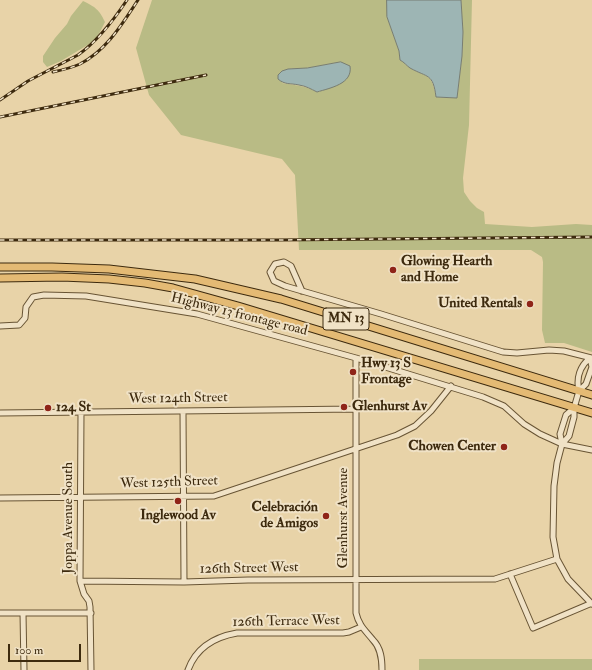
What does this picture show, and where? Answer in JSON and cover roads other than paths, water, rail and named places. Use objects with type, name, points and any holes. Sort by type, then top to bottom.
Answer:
[{"type":"highway","name":"MN 13","points":[[0,267],[109,269],[195,279],[281,299],[592,395]]},
{"type":"highway","name":"MN 13","points":[[0,278],[62,277],[108,279],[173,288],[238,306],[592,413]]},
{"type":"street","points":[[302,291],[292,266],[284,262],[275,264],[270,272],[274,282],[285,286],[302,291],[381,314],[503,352],[517,353],[549,350],[564,351],[591,358]]},
{"type":"street","name":"Highway 13 frontage road","points":[[0,326],[19,325],[25,318],[26,307],[33,297],[44,295],[86,296],[197,314],[356,358]]},
{"type":"street","points":[[356,358],[452,386],[483,397],[504,406],[524,424],[540,434],[562,444],[592,450]]},
{"type":"street","name":"Glenhurst Avenue","points":[[356,358],[356,613],[361,627],[374,640],[380,650],[382,670]]},
{"type":"street","points":[[579,391],[577,382],[583,364],[591,358]]},
{"type":"street","points":[[562,444],[569,436],[579,391],[586,384],[592,366],[591,358]]},
{"type":"street","name":"West 125th Street","points":[[0,498],[214,496],[397,435],[415,426],[432,411],[452,386]]},
{"type":"street","points":[[510,574],[533,628],[592,604],[568,578],[557,559],[554,537],[554,486],[562,444],[560,434],[566,415],[574,408]]},
{"type":"street","name":"West 124th Street","points":[[0,413],[356,409]]},
{"type":"street","points":[[183,411],[184,582]]},
{"type":"street","name":"Joppa Avenue South","points":[[81,413],[80,580],[84,594],[89,601],[91,613],[91,670]]},
{"type":"street","name":"126th Street West","points":[[80,580],[184,582],[248,580],[495,579],[557,559]]},
{"type":"street","points":[[0,613],[91,613]]},
{"type":"street","points":[[23,613],[24,670]]},
{"type":"street","name":"126th Terrace West","points":[[188,670],[194,656],[200,650],[212,640],[228,635],[237,633],[344,633],[361,627]]},
{"type":"water","points":[[387,0],[461,0],[463,32],[457,98],[436,97],[435,89],[429,77],[410,68],[400,60],[399,51],[387,17]]},
{"type":"water","points":[[341,62],[350,66],[348,77],[334,87],[317,92],[304,86],[285,83],[278,79],[278,75],[282,71],[288,69],[307,68]]},
{"type":"railway","points":[[0,100],[28,81],[78,55],[105,30],[127,0]]},
{"type":"railway","points":[[53,72],[70,68],[90,58],[113,36],[138,0]]},
{"type":"railway","points":[[0,117],[206,75]]},
{"type":"railway","points":[[0,240],[278,240],[592,237]]},
{"type":"place","name":"Glowing Hearth and Home","points":[[393,270]]},
{"type":"place","name":"United Rentals","points":[[530,304]]},
{"type":"place","name":"Hwy 13 S Frontage","points":[[353,372]]},
{"type":"place","name":"Glenhurst Av","points":[[344,407]]},
{"type":"place","name":"124 St","points":[[48,408]]},
{"type":"place","name":"Chowen Center","points":[[504,447]]},
{"type":"place","name":"Inglewood Av","points":[[178,501]]},
{"type":"place","name":"Celebración de Amigos","points":[[326,516]]}]
